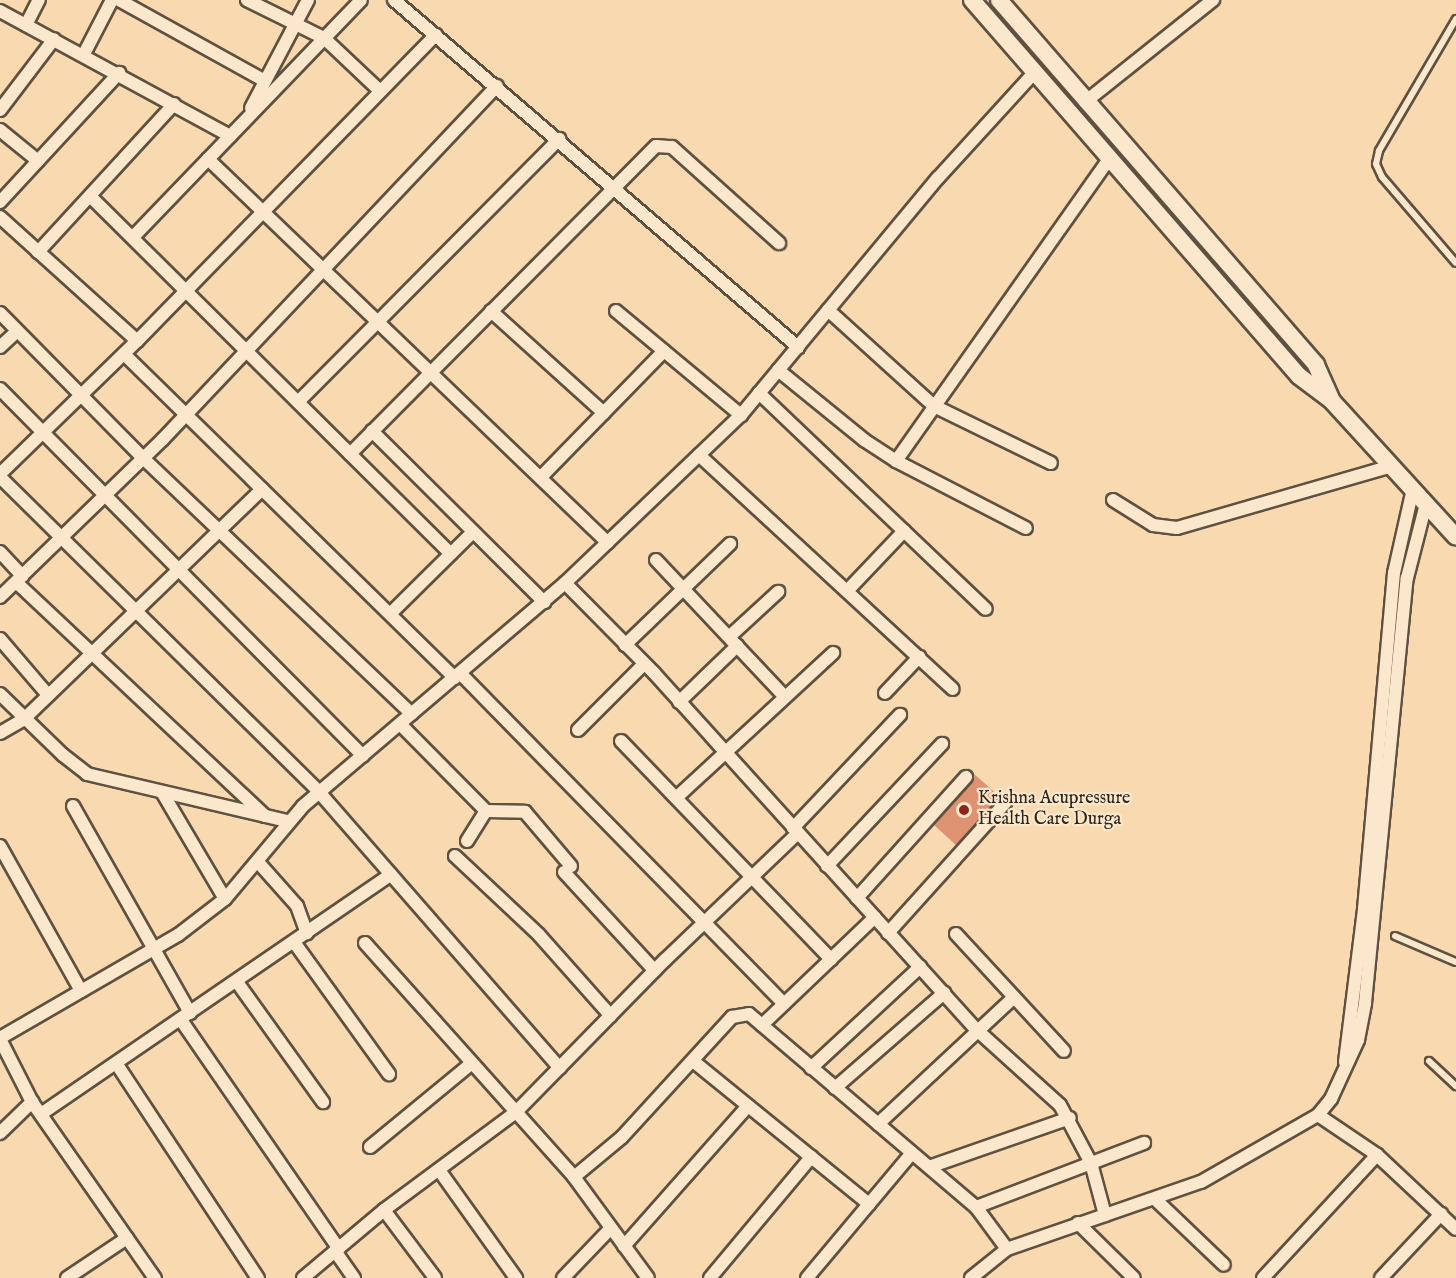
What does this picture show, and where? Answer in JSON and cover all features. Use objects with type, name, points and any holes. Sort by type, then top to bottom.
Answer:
[{"type":"main road","points":[[972,0],[1108,161],[1299,376],[1331,400],[1456,537]]},
{"type":"main road","points":[[999,0],[1085,102],[1316,365],[1331,400]]},
{"type":"street","points":[[26,25],[39,0]]},
{"type":"street","points":[[84,54],[112,0]]},
{"type":"street","points":[[118,0],[265,81]]},
{"type":"street","points":[[247,0],[294,26],[324,39],[380,91]]},
{"type":"street","points":[[244,121],[308,0]]},
{"type":"street","points":[[134,236],[361,0]]},
{"type":"street","points":[[394,0],[559,139],[798,347]]},
{"type":"street","points":[[1085,102],[1213,0]]},
{"type":"street","points":[[0,11],[119,73],[230,136]]},
{"type":"street","points":[[436,34],[188,290],[0,475],[319,792],[560,1068]]},
{"type":"street","points":[[0,110],[54,39]]},
{"type":"street","points":[[0,202],[119,73]]},
{"type":"street","points":[[155,1278],[32,1102],[0,1038],[152,950],[225,899],[258,862],[288,821],[319,792],[566,584],[741,415],[938,178],[1033,74]]},
{"type":"street","points":[[0,597],[185,415],[497,86]]},
{"type":"street","points":[[38,252],[174,104]]},
{"type":"street","points":[[0,130],[38,160]]},
{"type":"street","points":[[298,402],[559,139]]},
{"type":"street","points":[[350,454],[656,146],[665,144],[779,243]]},
{"type":"street","points":[[208,159],[432,371],[608,543]]},
{"type":"street","points":[[896,460],[1108,161]]},
{"type":"street","points":[[90,196],[134,236],[451,554]]},
{"type":"street","points":[[0,218],[137,341]]},
{"type":"street","points":[[828,310],[934,406],[1051,463]]},
{"type":"street","points":[[491,311],[604,413]]},
{"type":"street","points":[[616,311],[741,415]]},
{"type":"street","points":[[0,314],[143,458],[222,529],[412,714]]},
{"type":"street","points":[[0,347],[17,331]]},
{"type":"street","points":[[541,477],[664,351]]},
{"type":"street","points":[[124,354],[390,614],[458,675],[784,1004]]},
{"type":"street","points":[[778,370],[864,440],[896,460],[1026,528]]},
{"type":"street","points":[[0,389],[107,494],[363,756]]},
{"type":"street","points":[[759,393],[986,609]]},
{"type":"street","points":[[372,431],[544,602]]},
{"type":"street","points":[[699,455],[953,689]]},
{"type":"street","points":[[1113,500],[1153,525],[1177,528],[1392,466]]},
{"type":"street","points":[[0,733],[24,719],[262,489]]},
{"type":"street","points":[[1345,1072],[1394,573],[1413,489]]},
{"type":"street","points":[[976,1275],[1007,1249],[1201,1182],[1318,1115],[1345,1072],[1358,1040],[1370,971],[1407,578],[1426,504]]},
{"type":"street","points":[[847,591],[904,531]]},
{"type":"street","points":[[390,614],[473,532]]},
{"type":"street","points":[[625,645],[730,544]]},
{"type":"street","points":[[0,552],[19,579],[265,816]]},
{"type":"street","points":[[656,560],[785,697]]},
{"type":"street","points":[[566,584],[644,663],[978,1030],[1070,1118],[1091,1163],[1106,1215]]},
{"type":"street","points":[[679,702],[778,592]]},
{"type":"street","points":[[0,639],[48,695]]},
{"type":"street","points":[[676,798],[833,653]]},
{"type":"street","points":[[885,693],[919,657]]},
{"type":"street","points":[[578,730],[644,663]]},
{"type":"street","points":[[0,694],[24,719],[87,774],[288,821]]},
{"type":"street","points":[[303,1278],[384,1210],[516,1112],[703,923],[753,877],[900,715]]},
{"type":"street","points":[[400,724],[486,812],[525,812],[567,869],[655,971]]},
{"type":"street","points":[[621,741],[831,959]]},
{"type":"street","points":[[827,866],[942,744]]},
{"type":"street","points":[[857,898],[966,777]]},
{"type":"street","points":[[162,792],[225,899]]},
{"type":"street","points":[[888,933],[1005,803]]},
{"type":"street","points":[[73,806],[152,950],[185,1016],[354,1278]]},
{"type":"street","points":[[467,841],[486,812]]},
{"type":"street","points":[[0,846],[81,991]]},
{"type":"street","points":[[455,856],[539,935],[611,1016]]},
{"type":"street","points":[[258,862],[297,906],[307,933]]},
{"type":"street","points":[[41,1114],[237,982],[391,874]]},
{"type":"street","points":[[762,1025],[875,917]]},
{"type":"street","points":[[956,934],[1064,1051]]},
{"type":"street","points":[[294,942],[389,1074]]},
{"type":"street","points":[[365,943],[574,1177],[648,1278]]},
{"type":"street","points":[[811,1068],[920,967]]},
{"type":"street","points":[[237,982],[322,1102]]},
{"type":"street","points":[[835,1088],[944,993]]},
{"type":"street","points":[[878,1124],[1014,997]]},
{"type":"street","points":[[574,1177],[622,1137],[732,1017],[749,1014],[976,1207],[1007,1249]]},
{"type":"street","points":[[693,1061],[868,1204]]},
{"type":"street","points":[[116,1063],[258,1278]]},
{"type":"street","points":[[370,1147],[472,1063]]},
{"type":"street","points":[[0,1133],[32,1102]]},
{"type":"street","points":[[624,1246],[748,1106]]},
{"type":"street","points":[[1318,1115],[1377,1155],[1456,1229]]},
{"type":"street","points":[[929,1167],[1070,1118]]},
{"type":"street","points":[[976,1207],[1144,1143]]},
{"type":"street","points":[[807,1278],[912,1152]]},
{"type":"street","points":[[1263,1278],[1377,1155]]},
{"type":"street","points":[[710,1278],[811,1157]]},
{"type":"street","points":[[439,1170],[516,1278]]},
{"type":"street","points":[[1155,1199],[1224,1265]]},
{"type":"street","points":[[384,1210],[435,1278]]},
{"type":"street","points":[[1381,1278],[1441,1214]]},
{"type":"street","points":[[1078,1223],[1134,1278]]},
{"type":"street","points":[[563,1278],[611,1228]]},
{"type":"street","points":[[67,1278],[128,1238]]},
{"type":"lane","points":[[1456,19],[1378,151],[1376,164],[1382,177],[1456,263]]},
{"type":"lane","points":[[1395,936],[1456,962]]},
{"type":"lane","points":[[1429,1061],[1456,1085]]},
{"type":"building","points":[[973,773],[1000,797],[956,845],[934,825],[972,783]]},
{"type":"place","name":"Krishna Acupressure Health Care Durga","points":[[964,810]]}]
